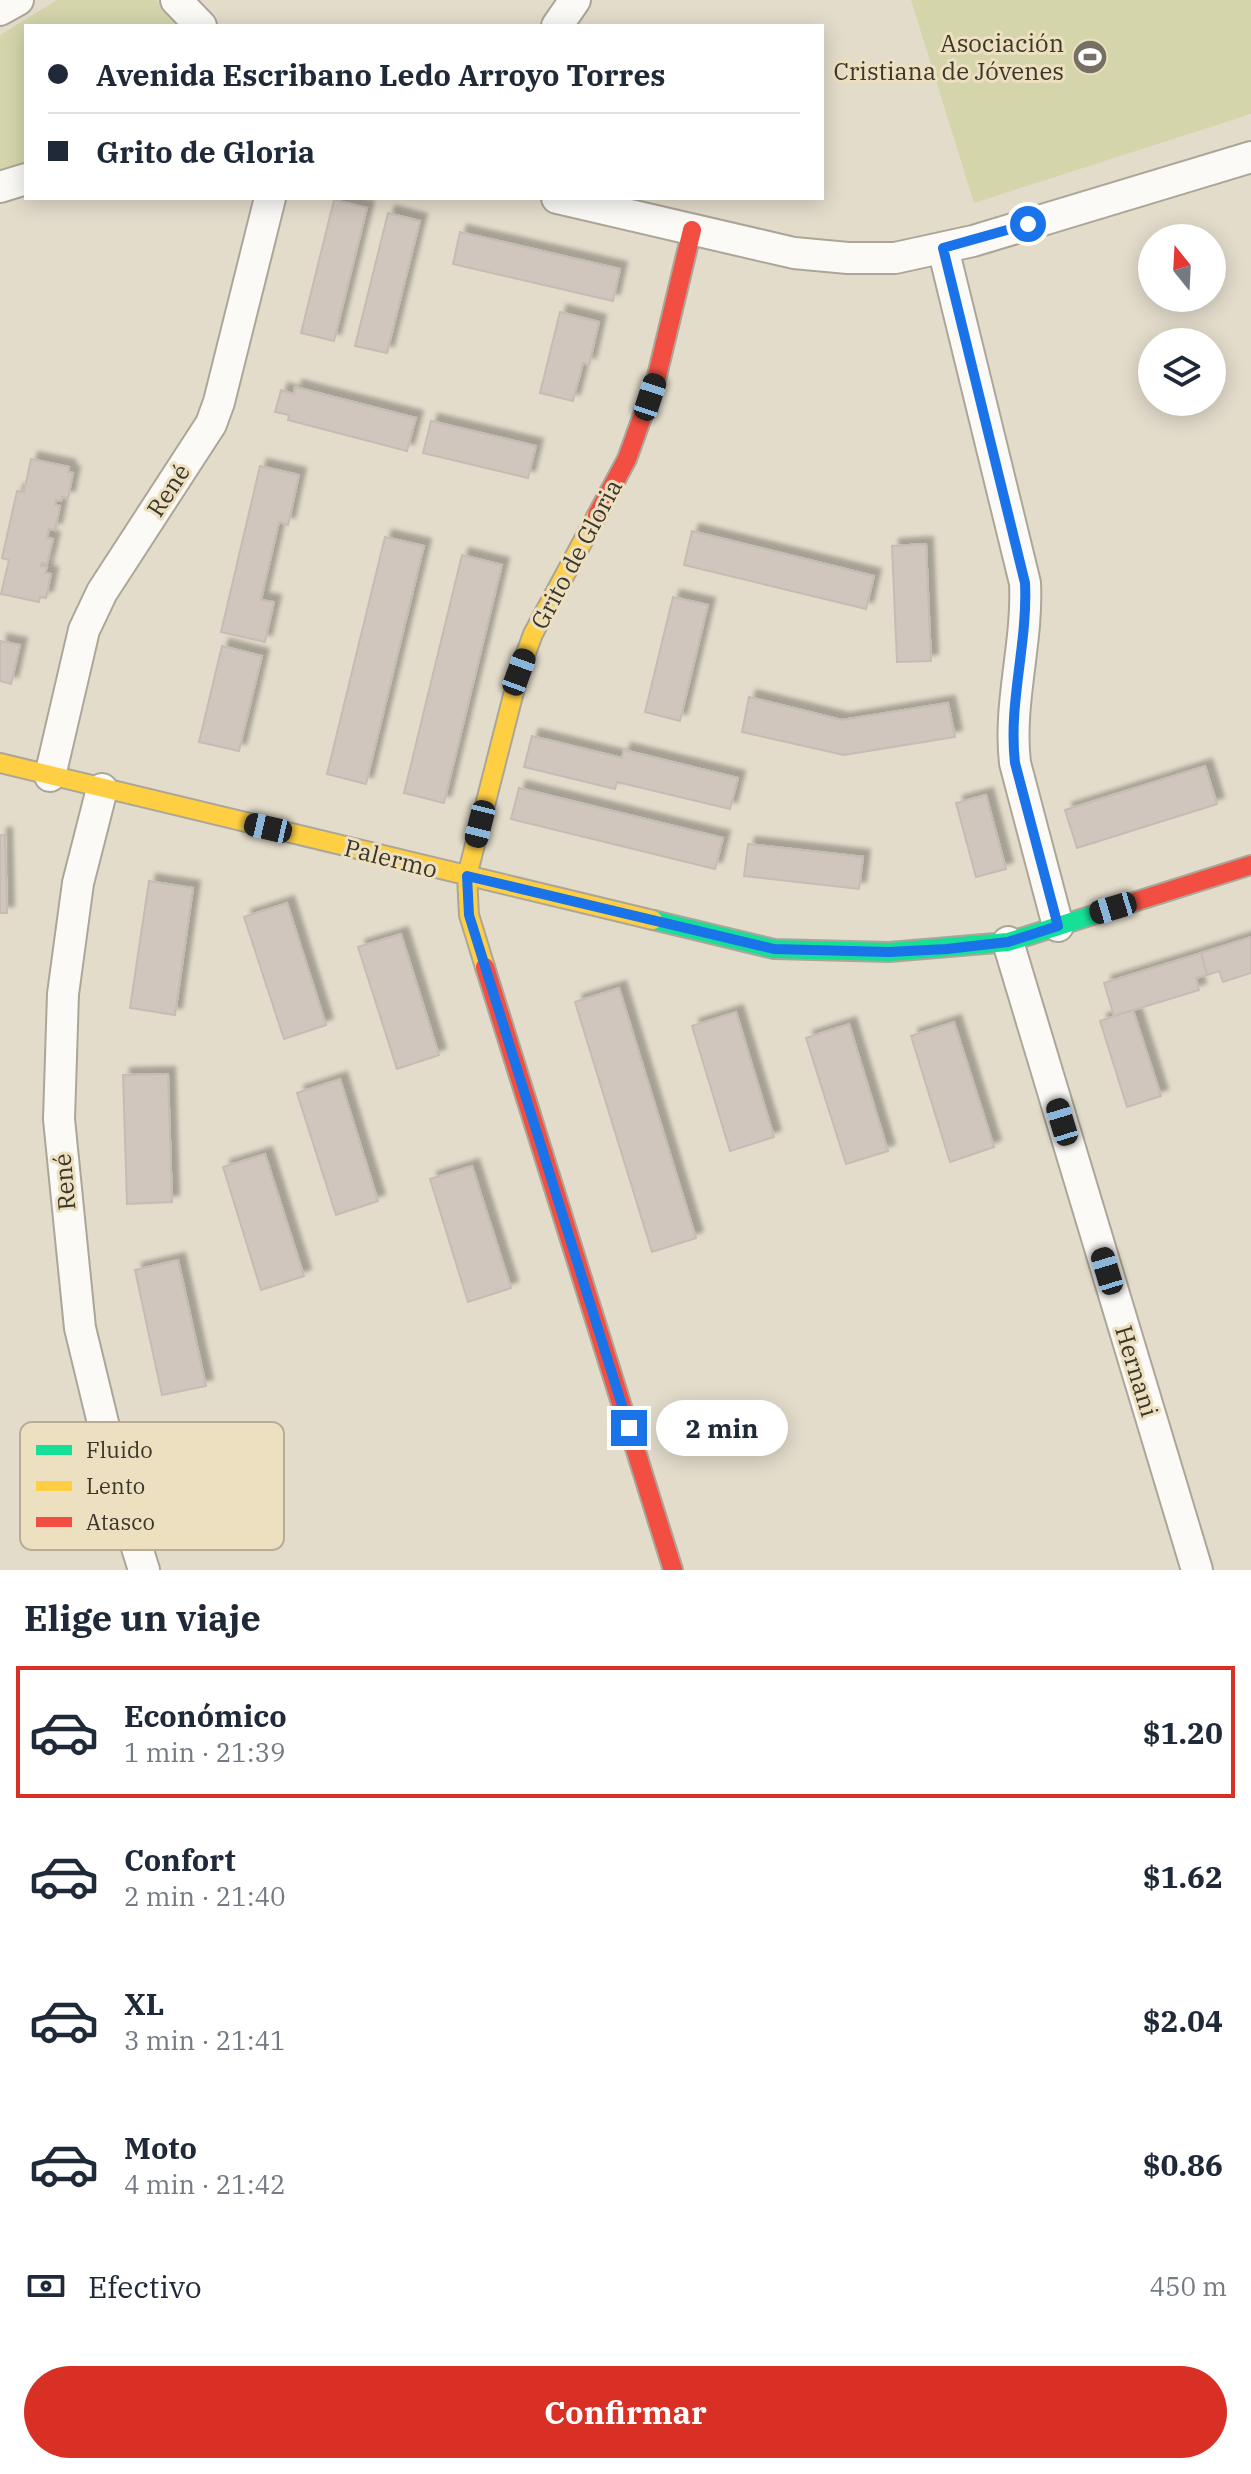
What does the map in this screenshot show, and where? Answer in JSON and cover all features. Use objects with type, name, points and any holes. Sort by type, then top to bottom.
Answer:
[{"type":"street","points":[[0,10],[18,0]]},
{"type":"street","points":[[176,0],[199,24]]},
{"type":"street","points":[[558,24],[575,0]]},
{"type":"street","points":[[565,200],[794,253],[895,258],[943,248],[1251,157]]},
{"type":"street","points":[[0,187],[24,180]]},
{"type":"street","name":"René","points":[[50,776],[84,630],[102,592],[211,424],[270,200]]},
{"type":"street","name":"Grito de Gloria","points":[[673,1570],[469,915],[467,876],[519,672],[533,634],[627,459],[657,376],[692,230]]},
{"type":"street","points":[[943,248],[1025,583],[1026,611],[1012,741],[1058,926]]},
{"type":"street","name":"Palermo","points":[[0,763],[774,949],[889,952],[1008,942],[1251,865]]},
{"type":"street","name":"René","points":[[102,789],[78,883],[63,994],[59,1119],[80,1328],[103,1422]]},
{"type":"street","name":"Hernani","points":[[1008,942],[1197,1570]]},
{"type":"street","name":"René","points":[[138,1550],[144,1570]]},
{"type":"green space","points":[[57,0],[156,0],[177,24],[24,24],[24,166],[0,174],[0,35]]},
{"type":"green space","name":"Asociación Cristiana de Jóvenes","points":[[911,0],[1251,0],[1251,114],[974,203]]},
{"type":"building","points":[[334,200],[367,208],[334,341],[301,333]]},
{"type":"building","points":[[388,213],[420,221],[387,353],[355,346]]},
{"type":"building","points":[[460,232],[620,269],[613,301],[453,264]]},
{"type":"building","points":[[560,312],[599,322],[589,365],[583,363],[573,401],[540,393]]},
{"type":"building","points":[[295,387],[416,418],[407,451],[288,420],[289,415],[275,412],[281,390],[294,394]]},
{"type":"building","points":[[431,421],[536,446],[528,478],[423,453]]},
{"type":"building","points":[[31,459],[69,467],[68,472],[73,473],[68,498],[56,500],[55,505],[60,506],[55,530],[49,529],[47,538],[53,539],[47,564],[42,563],[41,566],[47,567],[45,573],[51,574],[46,598],[40,597],[39,602],[1,594],[9,560],[2,558],[17,491],[24,492]]},
{"type":"building","points":[[260,466],[299,475],[288,525],[279,522],[261,600],[274,602],[265,642],[221,632]]},
{"type":"building","points":[[692,531],[874,576],[866,609],[684,565]]},
{"type":"building","points":[[385,537],[424,546],[366,784],[327,774]]},
{"type":"building","points":[[926,544],[931,661],[897,662],[892,546]]},
{"type":"building","points":[[462,555],[502,565],[444,803],[404,793]]},
{"type":"building","points":[[673,597],[708,605],[680,721],[645,712]]},
{"type":"building","points":[[0,641],[20,645],[11,684],[0,681]]},
{"type":"building","points":[[222,646],[262,656],[239,751],[199,742]]},
{"type":"building","points":[[749,697],[842,720],[948,703],[955,737],[844,755],[742,732]]},
{"type":"building","points":[[532,736],[622,758],[624,750],[738,778],[730,809],[617,782],[615,789],[524,767]]},
{"type":"building","points":[[1205,766],[1217,804],[1077,848],[1065,810]]},
{"type":"building","points":[[519,788],[723,838],[715,869],[511,819]]},
{"type":"building","points":[[986,795],[1006,869],[976,877],[956,803]]},
{"type":"building","points":[[0,835],[5,835],[7,913],[0,913]]},
{"type":"building","points":[[748,844],[863,857],[859,889],[744,876]]},
{"type":"building","points":[[149,881],[193,888],[175,1015],[130,1008]]},
{"type":"building","points":[[287,903],[326,1025],[284,1039],[244,917]]},
{"type":"building","points":[[401,934],[439,1055],[397,1069],[358,947]]},
{"type":"building","points":[[1251,937],[1251,973],[1223,982],[1219,971],[1207,975],[1201,953]]},
{"type":"building","points":[[1201,953],[1207,975],[1196,978],[1199,990],[1114,1016],[1104,983]]},
{"type":"building","points":[[619,988],[696,1238],[652,1252],[575,1002]]},
{"type":"building","points":[[1133,1010],[1161,1096],[1127,1107],[1100,1021]]},
{"type":"building","points":[[736,1012],[774,1137],[730,1151],[692,1026]]},
{"type":"building","points":[[954,1022],[994,1147],[950,1162],[911,1036]]},
{"type":"building","points":[[849,1024],[888,1151],[846,1164],[806,1038]]},
{"type":"building","points":[[168,1074],[172,1202],[127,1204],[123,1075]]},
{"type":"building","points":[[340,1079],[378,1201],[336,1215],[297,1093]]},
{"type":"building","points":[[265,1154],[304,1276],[261,1290],[223,1167]]},
{"type":"building","points":[[472,1166],[511,1288],[468,1302],[430,1179]]},
{"type":"building","points":[[178,1260],[206,1386],[162,1395],[135,1270]]},
{"type":"traffic: fast","points":[[653,920],[774,949],[889,952],[1008,942],[1115,908]]},
{"type":"traffic: slow","points":[[485,967],[469,915],[467,876],[519,672],[533,634],[597,515]]},
{"type":"traffic: slow","points":[[0,763],[653,920]]},
{"type":"traffic: jam","points":[[597,515],[627,459],[657,376],[692,230]]},
{"type":"traffic: jam","points":[[1115,908],[1251,865]]},
{"type":"traffic: jam","points":[[485,967],[673,1570]]},
{"type":"place","name":"Asociación Cristiana de Jóvenes","points":[[1090,57]]},
{"type":"route","points":[[629,1428],[469,915],[467,876],[774,949],[889,952],[947,949],[1008,942],[1058,926],[1012,741],[1026,611],[1025,583],[943,248],[1028,224]]}]
